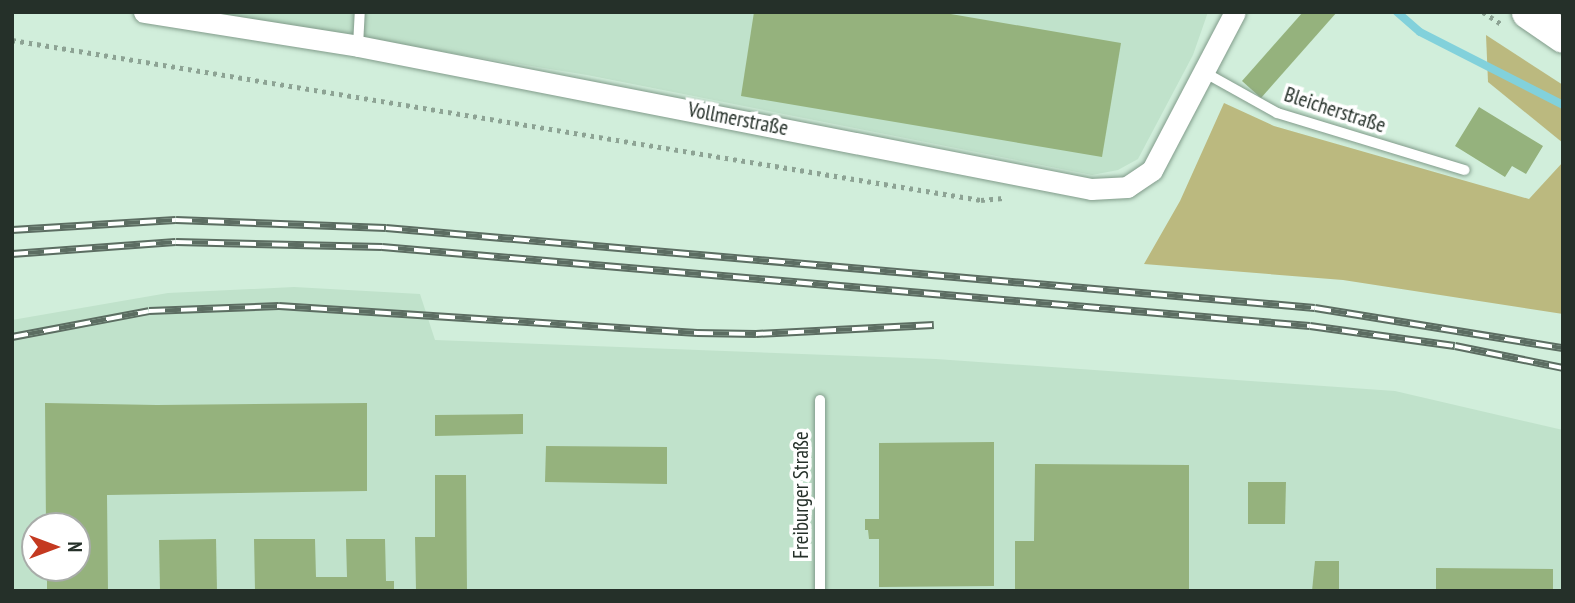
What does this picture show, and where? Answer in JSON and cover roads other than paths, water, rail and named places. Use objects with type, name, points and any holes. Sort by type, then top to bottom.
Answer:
[{"type":"main road","points":[[1528,12],[1563,36]]},
{"type":"street","name":"Vollmerstraße","points":[[144,12],[359,46],[1091,189],[1127,187],[1152,170],[1235,12]]},
{"type":"lane","points":[[359,46],[360,12]]},
{"type":"lane","name":"Bleicherstraße","points":[[1202,71],[1277,113],[1465,170]]},
{"type":"lane","name":"Freiburger Straße","points":[[820,400],[820,591]]},
{"type":"waterway","points":[[1397,12],[1420,32],[1563,105]]},
{"type":"railway","points":[[12,230],[176,220],[386,228],[1315,308],[1563,348]]},
{"type":"railway","points":[[12,254],[176,242],[382,247],[1310,326],[1455,346],[1563,368]]},
{"type":"railway","points":[[12,337],[149,311],[279,306],[697,333],[756,334],[934,325]]}]
